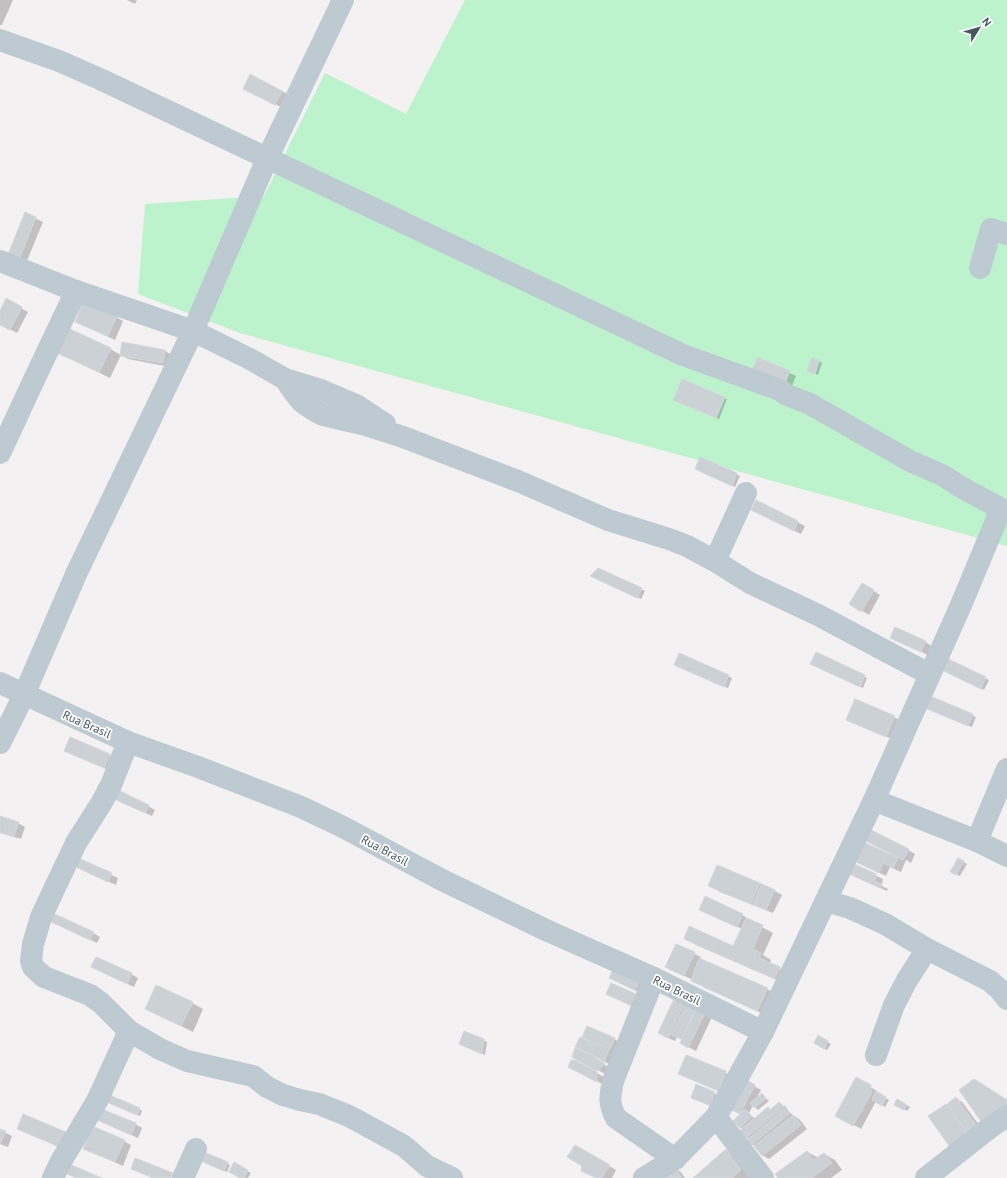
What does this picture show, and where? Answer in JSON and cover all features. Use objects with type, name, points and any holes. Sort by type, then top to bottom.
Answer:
[{"type":"street","points":[[0,743],[24,695],[77,572],[193,330],[266,159],[343,0]]},
{"type":"street","points":[[0,40],[59,61],[100,79],[266,159],[489,262],[683,355],[780,390],[787,395],[810,404],[910,461],[944,476],[1004,510],[929,674],[874,800],[763,1032],[716,1117],[676,1159],[644,1178]]},
{"type":"street","points":[[980,268],[991,229],[1007,234]]},
{"type":"street","points":[[0,261],[76,292],[193,330],[284,378],[302,402],[323,415],[366,424],[403,437],[518,481],[608,520],[681,544],[750,583],[818,615],[929,674]]},
{"type":"street","points":[[0,453],[76,292]]},
{"type":"street","points":[[715,562],[746,493]]},
{"type":"street","name":"Rua Brasil","points":[[0,684],[128,742],[198,767],[301,807],[343,827],[442,880],[548,931],[654,978],[763,1032]]},
{"type":"street","points":[[128,742],[111,785],[76,843],[43,911],[33,944],[31,962],[33,967],[44,977],[90,995],[129,1031],[160,1049],[187,1061],[253,1076],[267,1087],[283,1095],[319,1104],[349,1116],[404,1146],[425,1172],[452,1178]]},
{"type":"street","points":[[977,841],[1007,768]]},
{"type":"street","points":[[874,800],[977,841],[1007,856]]},
{"type":"street","points":[[826,901],[850,908],[885,924],[927,949],[990,981],[1004,992]]},
{"type":"street","points":[[876,1055],[894,1005],[907,980],[927,949]]},
{"type":"street","points":[[654,978],[613,1081],[610,1097],[611,1108],[616,1118],[676,1159]]},
{"type":"street","points":[[53,1178],[60,1163],[97,1101],[129,1031]]},
{"type":"street","points":[[926,1178],[988,1129],[1007,1116]]},
{"type":"street","points":[[716,1117],[763,1178]]},
{"type":"street","points":[[183,1178],[196,1149]]},
{"type":"green space","points":[[465,0],[1007,0],[1007,546],[240,333],[138,294],[145,204],[264,196],[325,73],[406,114]]},
{"type":"building","points":[[250,74],[282,91],[275,105],[243,89]]},
{"type":"building","points":[[25,212],[36,217],[19,260],[8,255]]},
{"type":"building","points":[[6,298],[22,307],[10,330],[0,325],[0,311]]},
{"type":"building","points":[[83,302],[117,316],[108,336],[75,322]]},
{"type":"building","points":[[68,328],[111,348],[99,372],[57,353]]},
{"type":"building","points":[[122,342],[165,350],[163,363],[120,356]]},
{"type":"building","points":[[758,357],[790,371],[785,383],[752,370]]},
{"type":"building","points":[[812,358],[819,360],[815,374],[807,371]]},
{"type":"building","points":[[682,379],[725,397],[716,418],[673,400]]},
{"type":"building","points":[[700,457],[737,473],[732,486],[695,469]]},
{"type":"building","points":[[756,500],[798,521],[794,531],[751,510]]},
{"type":"building","points":[[598,568],[642,588],[637,598],[590,576]]},
{"type":"building","points":[[862,583],[874,590],[861,612],[849,604]]},
{"type":"building","points":[[895,627],[926,641],[921,652],[890,638]]},
{"type":"building","points":[[816,652],[865,675],[860,687],[810,664]]},
{"type":"building","points":[[679,653],[729,675],[724,687],[674,665]]},
{"type":"building","points":[[948,659],[986,677],[981,689],[942,670]]},
{"type":"building","points":[[930,696],[973,714],[968,726],[925,708]]},
{"type":"building","points":[[855,699],[895,716],[886,737],[846,720]]},
{"type":"building","points":[[70,737],[110,754],[104,768],[64,751]]},
{"type":"building","points":[[116,789],[149,805],[145,813],[112,798]]},
{"type":"building","points":[[0,816],[19,822],[14,836],[0,832]]},
{"type":"building","points":[[865,827],[909,849],[903,860],[860,838]]},
{"type":"building","points":[[859,840],[898,858],[893,868],[883,863],[879,873],[850,859]]},
{"type":"building","points":[[78,858],[112,873],[108,882],[74,866]]},
{"type":"building","points":[[958,858],[964,861],[956,875],[950,872]]},
{"type":"building","points":[[850,862],[876,874],[875,882],[882,884],[880,888],[845,872]]},
{"type":"building","points":[[717,865],[760,883],[751,904],[708,886]]},
{"type":"building","points":[[762,884],[775,890],[766,910],[753,904]]},
{"type":"building","points":[[705,896],[743,914],[737,927],[699,910]]},
{"type":"building","points":[[50,912],[94,932],[90,940],[47,920]]},
{"type":"building","points":[[746,918],[763,925],[753,949],[761,953],[759,958],[780,967],[775,978],[684,939],[689,926],[733,946]]},
{"type":"building","points":[[676,944],[695,952],[684,976],[665,967]]},
{"type":"building","points":[[96,957],[132,973],[127,984],[91,967]]},
{"type":"building","points":[[699,958],[768,988],[757,1011],[691,981]]},
{"type":"building","points":[[615,966],[641,979],[635,990],[609,978]]},
{"type":"building","points":[[611,983],[636,994],[630,1005],[606,994]]},
{"type":"building","points":[[156,985],[193,1002],[181,1026],[145,1009]]},
{"type":"building","points":[[675,997],[685,1002],[668,1038],[658,1033]]},
{"type":"building","points":[[687,1003],[696,1008],[681,1039],[671,1035]]},
{"type":"building","points":[[697,1008],[705,1013],[688,1048],[680,1043]]},
{"type":"building","points":[[587,1026],[615,1038],[610,1049],[582,1037]]},
{"type":"building","points":[[464,1031],[484,1039],[482,1054],[459,1044]]},
{"type":"building","points":[[818,1035],[828,1041],[824,1049],[814,1043]]},
{"type":"building","points":[[580,1037],[609,1050],[604,1062],[592,1054],[575,1047]]},
{"type":"building","points":[[575,1048],[591,1055],[605,1064],[597,1071],[572,1057]]},
{"type":"building","points":[[686,1055],[726,1071],[719,1091],[678,1074]]},
{"type":"building","points":[[571,1060],[575,1060],[597,1072],[597,1082],[568,1067]]},
{"type":"building","points":[[856,1077],[871,1085],[871,1094],[853,1126],[835,1116]]},
{"type":"building","points":[[745,1079],[755,1085],[740,1114],[730,1109]]},
{"type":"building","points":[[974,1079],[1007,1100],[1007,1107],[983,1124],[959,1090]]},
{"type":"building","points":[[696,1084],[715,1092],[710,1105],[691,1098]]},
{"type":"building","points":[[876,1091],[886,1097],[882,1106],[872,1100]]},
{"type":"building","points":[[762,1093],[766,1099],[754,1108],[750,1103]]},
{"type":"building","points":[[107,1094],[140,1108],[137,1115],[104,1101]]},
{"type":"building","points":[[956,1097],[978,1128],[969,1135],[947,1104]]},
{"type":"building","points":[[897,1099],[907,1105],[904,1110],[894,1105]]},
{"type":"building","points":[[779,1102],[784,1107],[746,1138],[740,1130],[768,1107],[770,1110]]},
{"type":"building","points":[[946,1104],[968,1134],[950,1147],[928,1116]]},
{"type":"building","points":[[99,1108],[136,1123],[131,1135],[95,1119]]},
{"type":"building","points":[[785,1108],[789,1114],[752,1145],[747,1140]]},
{"type":"building","points":[[745,1109],[752,1116],[740,1128],[733,1121]]},
{"type":"building","points":[[23,1114],[68,1133],[62,1148],[17,1129]]},
{"type":"building","points":[[793,1115],[801,1125],[762,1156],[754,1146]]},
{"type":"building","points":[[92,1126],[125,1140],[115,1162],[83,1149]]},
{"type":"building","points":[[0,1129],[6,1131],[0,1144]]},
{"type":"building","points":[[575,1145],[610,1165],[602,1178],[596,1178],[581,1171],[582,1166],[567,1157]]},
{"type":"building","points":[[726,1149],[741,1170],[732,1178],[693,1178]]},
{"type":"building","points":[[807,1151],[814,1160],[824,1153],[832,1163],[812,1178],[778,1178],[775,1174]]},
{"type":"building","points":[[206,1153],[228,1162],[224,1171],[203,1162]]},
{"type":"building","points":[[135,1158],[173,1173],[171,1178],[153,1178],[131,1169]]},
{"type":"building","points":[[234,1162],[248,1170],[244,1178],[240,1178],[229,1172]]},
{"type":"building","points":[[69,1164],[102,1178],[76,1178],[65,1173]]},
{"type":"building","points":[[674,1167],[682,1178],[661,1178]]}]
